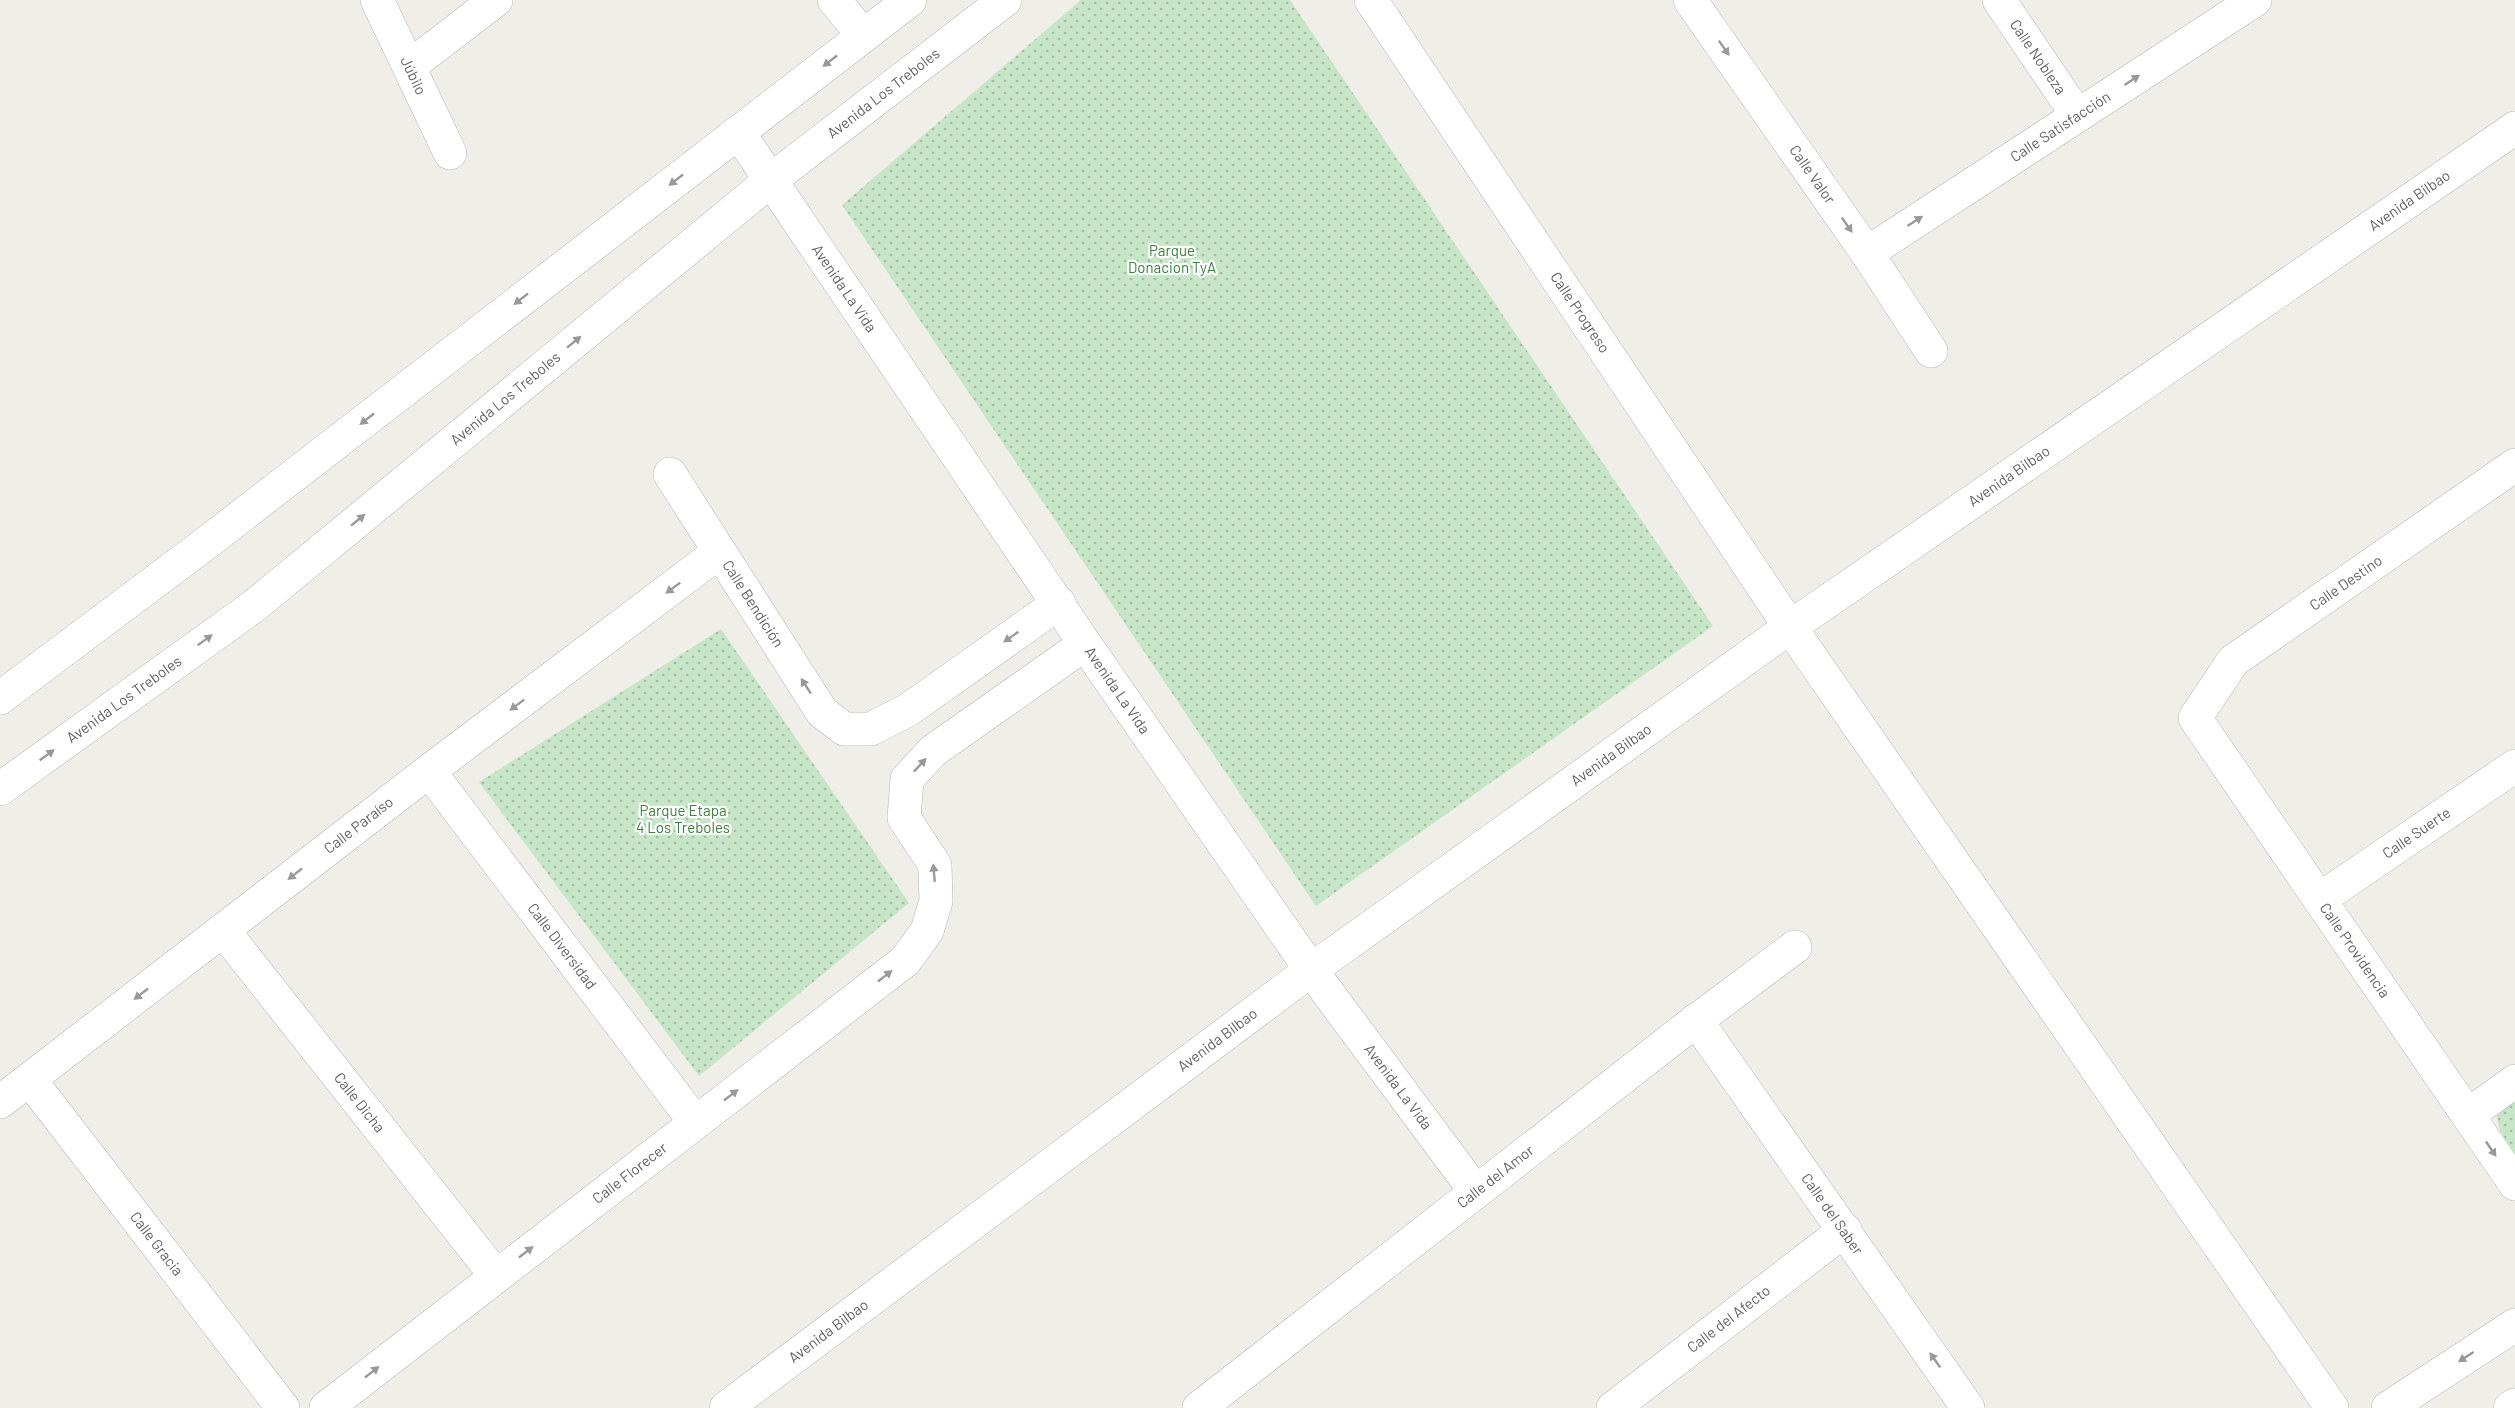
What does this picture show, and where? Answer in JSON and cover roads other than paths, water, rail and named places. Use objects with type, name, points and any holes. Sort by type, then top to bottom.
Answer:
[{"type":"street","name":"Júbilo","points":[[377,0],[450,153]]},
{"type":"street","points":[[410,66],[496,0]]},
{"type":"street","points":[[834,0],[863,35]]},
{"type":"street","name":"Avenida Los Treboles","points":[[0,789],[254,606],[771,180],[1005,0]]},
{"type":"street","name":"Calle Progreso","points":[[1371,0],[1790,627],[2332,1408]]},
{"type":"street","name":"Calle Valor","points":[[1690,0],[1867,253],[1931,351]]},
{"type":"street","name":"Calle Nobleza","points":[[1999,0],[2077,115]]},
{"type":"street","name":"Calle Satisfacción","points":[[1867,253],[2255,0]]},
{"type":"street","points":[[0,698],[205,544],[738,132],[863,35],[899,3]]},
{"type":"street","name":"Avenida Bilbao","points":[[726,1408],[1311,970],[1790,627],[2515,128]]},
{"type":"street","name":"Avenida La Vida","points":[[738,132],[1085,644],[1311,970],[1476,1192]]},
{"type":"street","name":"Calle Destino","points":[[2195,718],[2233,661],[2515,465]]},
{"type":"street","name":"Calle Bendición","points":[[670,474],[822,712],[844,729],[871,729],[908,710],[1059,603]]},
{"type":"street","name":"Calle Paraíso","points":[[0,1102],[429,771],[719,552]]},
{"type":"street","name":"Calle Florecer","points":[[326,1408],[904,961],[927,930],[936,901],[935,865],[904,818],[907,779],[933,751],[1085,644]]},
{"type":"street","name":"Calle Providencia","points":[[2195,718],[2515,1184]]},
{"type":"street","name":"Calle Suerte","points":[[2320,899],[2515,766]]},
{"type":"street","name":"Calle Diversidad","points":[[429,771],[696,1122]]},
{"type":"street","name":"Calle Dicha","points":[[223,930],[496,1276]]},
{"type":"street","name":"Calle del Amor","points":[[1199,1408],[1696,1020],[1796,947]]},
{"type":"street","name":"Calle del Saber","points":[[1696,1020],[1968,1408]]},
{"type":"street","name":"Calle Gracia","points":[[30,1080],[283,1408]]},
{"type":"street","points":[[2468,1115],[2515,1081]]},
{"type":"street","name":"Calle del Afecto","points":[[1613,1408],[1845,1230]]},
{"type":"street","points":[[2388,1408],[2515,1325]]},
{"type":"street","points":[[2510,1408],[2515,1405]]},
{"type":"park label","name":"Parque Donacion TyA","points":[[1172,260]]},
{"type":"park label","name":"Parque Etapa 4 Los Treboles","points":[[683,820]]}]
